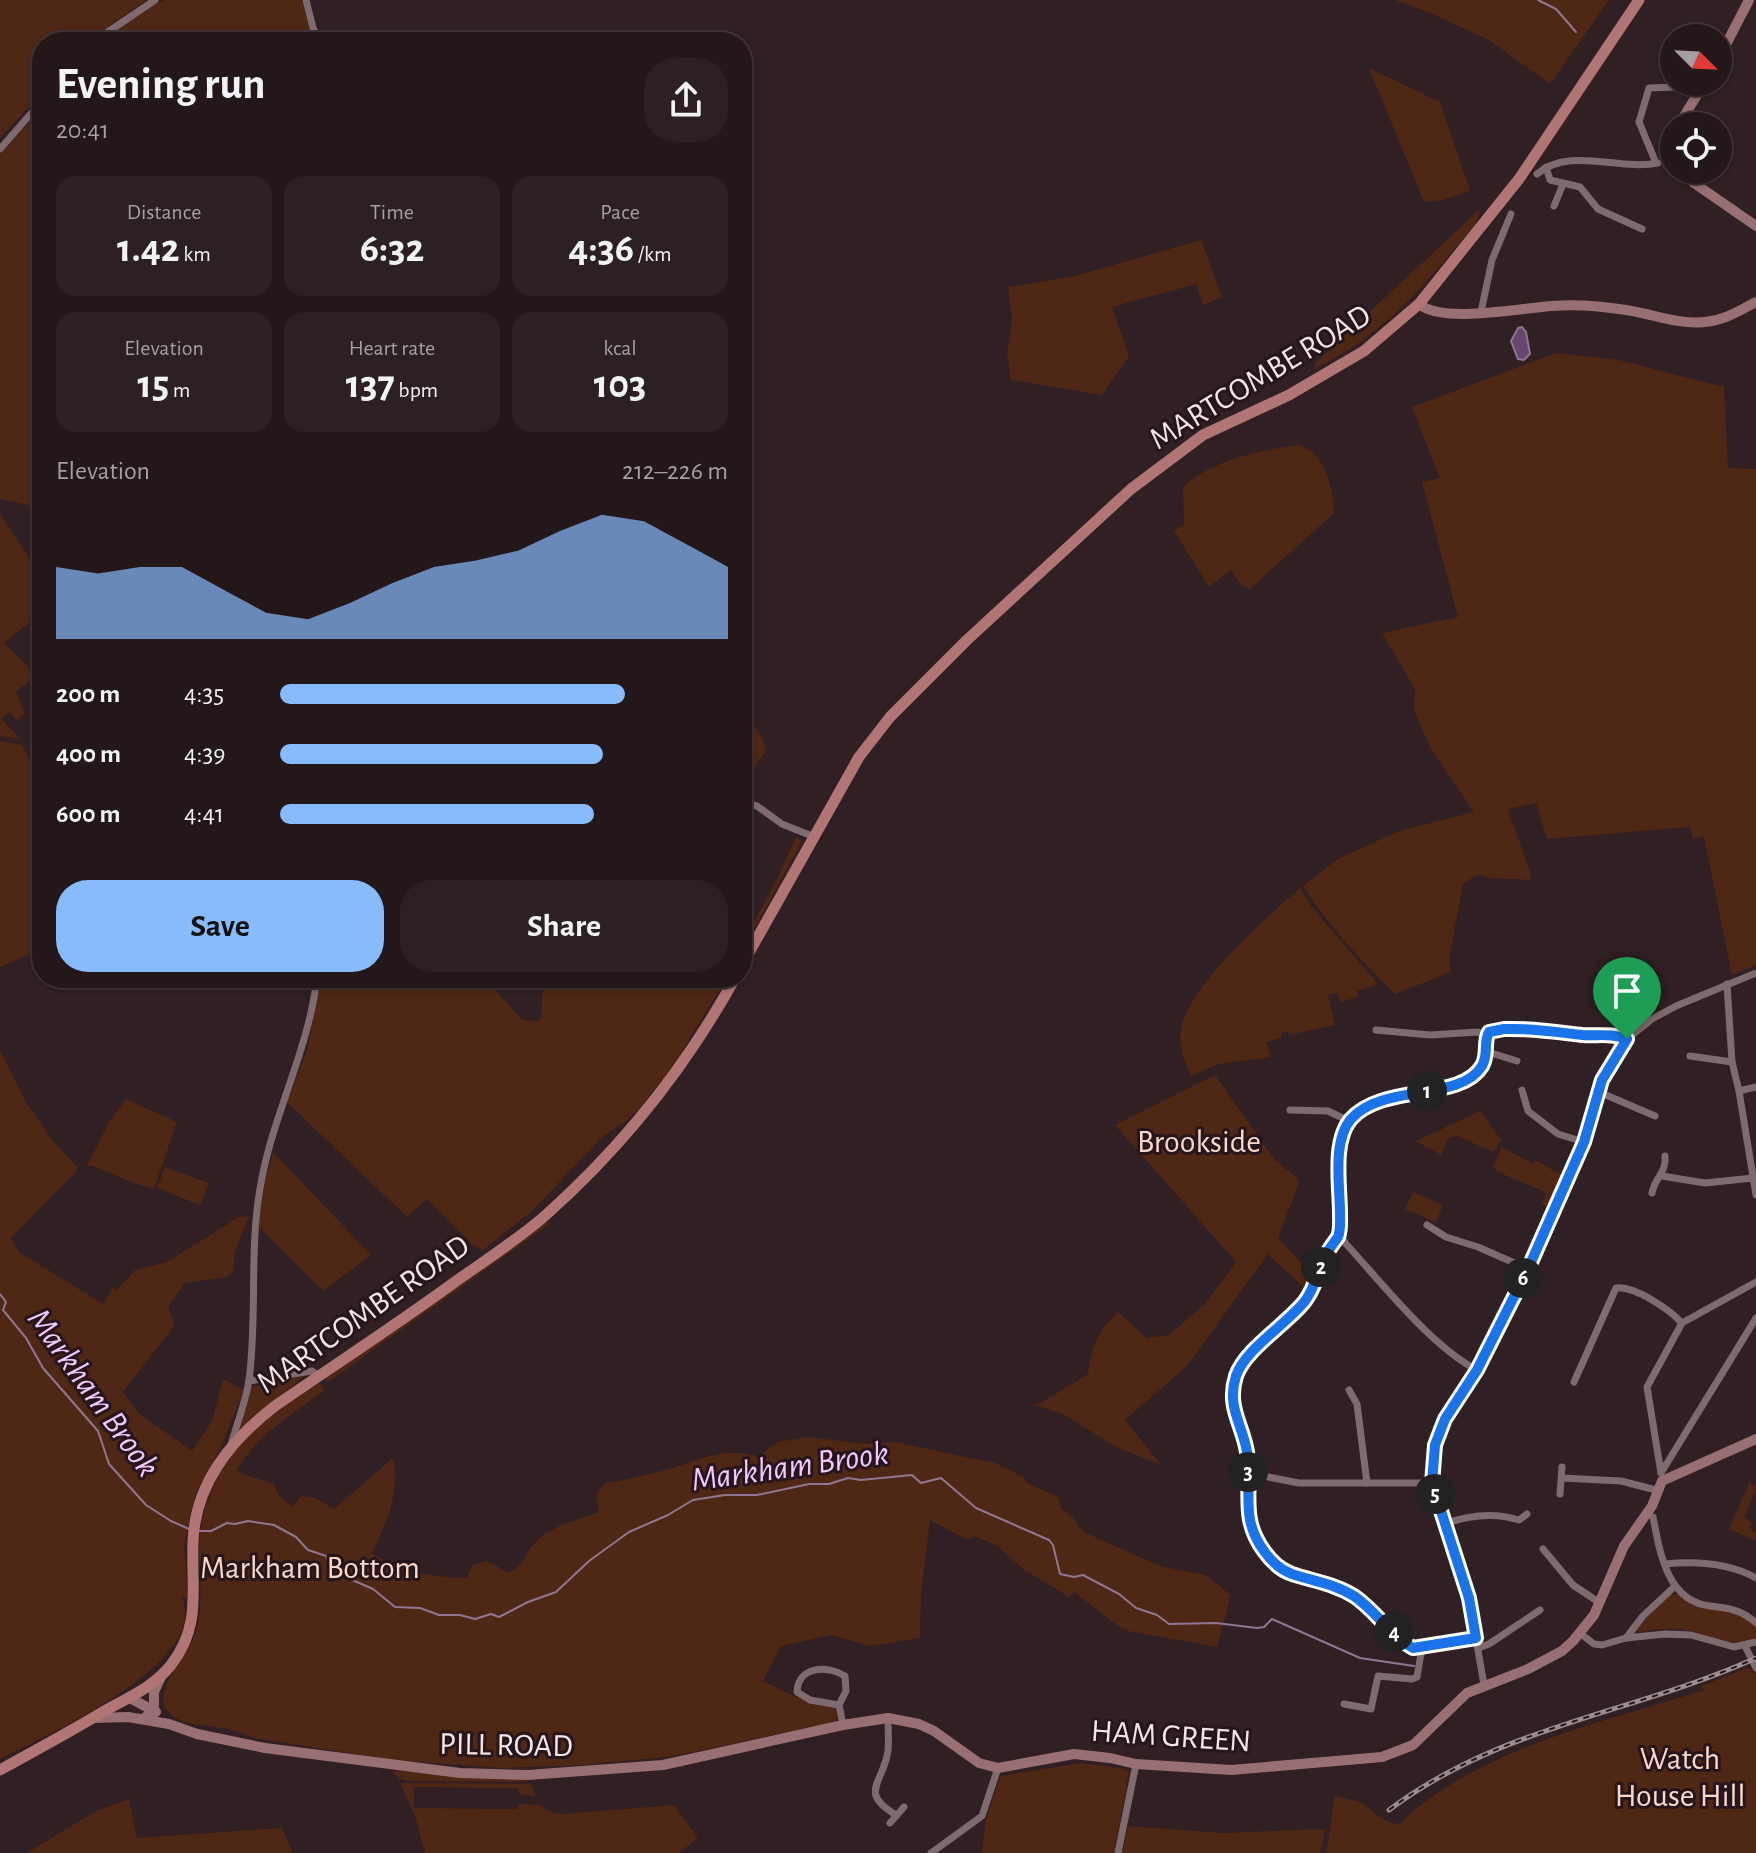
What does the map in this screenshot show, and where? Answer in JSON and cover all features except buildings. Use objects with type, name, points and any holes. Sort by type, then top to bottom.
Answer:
[{"type":"main road","name":"MARTCOMBE ROAD","points":[[752,947],[859,757],[890,717],[967,640],[1131,489],[1203,435],[1289,395],[1364,351],[1419,304],[1521,177],[1639,0]]},
{"type":"main road","name":"MARTCOMBE ROAD","points":[[94,1718],[162,1675],[178,1655],[192,1621],[195,1524],[200,1501],[215,1469],[231,1446],[264,1415],[546,1215],[623,1138],[677,1072],[729,988]]},
{"type":"main road","name":"PILL ROAD","points":[[0,1770],[94,1718]]},
{"type":"street","points":[[108,32],[155,0]]},
{"type":"street","points":[[306,0],[315,32]]},
{"type":"street","points":[[1732,33],[1749,0]]},
{"type":"street","points":[[1660,87],[1649,88],[1639,122],[1660,160]]},
{"type":"street","points":[[0,149],[32,112]]},
{"type":"street","points":[[1537,174],[1560,161],[1641,166],[1660,162]]},
{"type":"street","points":[[1546,167],[1550,180],[1580,187],[1598,209],[1642,229]]},
{"type":"street","points":[[1554,206],[1563,184]]},
{"type":"street","points":[[1698,185],[1756,226]]},
{"type":"street","points":[[1481,312],[1492,260],[1511,214]]},
{"type":"street","points":[[1419,304],[1448,314],[1580,305],[1627,310],[1680,322],[1704,323],[1728,318],[1756,302]]},
{"type":"street","points":[[752,805],[782,824],[812,836]]},
{"type":"street","points":[[1484,1685],[1469,1598],[1432,1483],[1435,1445],[1440,1428],[1477,1370],[1528,1269],[1584,1142],[1613,1059],[1627,1039],[1652,1019],[1756,973]]},
{"type":"street","points":[[1727,984],[1732,1062],[1756,1195]]},
{"type":"street","points":[[231,1446],[249,1381],[256,1211],[262,1175],[281,1106],[310,1025],[316,988]]},
{"type":"street","points":[[1486,1036],[1489,1032],[1504,1029],[1530,1029],[1585,1035],[1609,1034],[1627,1039]]},
{"type":"street","points":[[1376,1030],[1413,1034],[1478,1032],[1486,1036]]},
{"type":"street","points":[[1477,1370],[1455,1357],[1346,1244],[1340,1234],[1340,1148],[1349,1121],[1376,1101],[1436,1090],[1473,1075],[1483,1065],[1488,1052],[1486,1036]]},
{"type":"street","points":[[1488,1052],[1517,1061]]},
{"type":"street","points":[[1690,1056],[1732,1062]]},
{"type":"street","points":[[1739,1091],[1756,1087]]},
{"type":"street","points":[[1522,1090],[1528,1111],[1558,1134],[1584,1142]]},
{"type":"street","points":[[1599,1092],[1655,1116]]},
{"type":"street","points":[[1290,1110],[1328,1111],[1349,1121]]},
{"type":"street","points":[[1652,1193],[1662,1176],[1665,1156]]},
{"type":"street","points":[[1662,1176],[1705,1183],[1753,1178]]},
{"type":"street","points":[[1427,1225],[1446,1237],[1528,1269]]},
{"type":"street","points":[[1340,1234],[1323,1260],[1306,1300],[1236,1374],[1233,1409],[1246,1447],[1247,1512],[1251,1530],[1269,1557],[1283,1570],[1341,1589],[1355,1597],[1405,1643],[1422,1648],[1476,1638]]},
{"type":"street","points":[[1660,1481],[1647,1387],[1682,1323],[1756,1282]]},
{"type":"street","points":[[1574,1382],[1616,1288],[1625,1287],[1671,1311],[1682,1323]]},
{"type":"street","points":[[1756,1318],[1660,1481],[1652,1506],[1624,1546],[1600,1603],[1581,1634],[1594,1644],[1602,1645],[1644,1635],[1691,1635],[1734,1647],[1756,1642]]},
{"type":"street","points":[[249,1381],[312,1371],[319,1376]]},
{"type":"street","points":[[1349,1390],[1357,1404],[1367,1483]]},
{"type":"street","points":[[1562,1478],[1660,1481],[1756,1439]]},
{"type":"street","points":[[1560,1494],[1562,1467]]},
{"type":"street","points":[[1248,1473],[1299,1483],[1432,1483]]},
{"type":"street","points":[[1444,1524],[1469,1516],[1503,1516],[1519,1520],[1527,1514]]},
{"type":"street","points":[[1653,1517],[1674,1587],[1688,1599],[1739,1610],[1756,1623]]},
{"type":"street","points":[[1543,1549],[1573,1585],[1600,1603]]},
{"type":"street","points":[[1665,1564],[1702,1563],[1755,1574]]},
{"type":"street","points":[[1626,1638],[1643,1616],[1674,1587]]},
{"type":"street","points":[[1478,1648],[1540,1610]]},
{"type":"street","name":"HAM GREEN","points":[[998,1768],[1074,1754],[1136,1764],[1258,1769],[1397,1753],[1413,1745],[1454,1703],[1484,1685],[1547,1660],[1581,1634]]},
{"type":"street","points":[[1745,1646],[1747,1656],[1756,1668]]},
{"type":"street","points":[[1344,1704],[1371,1709],[1378,1676],[1417,1677],[1422,1648]]},
{"type":"street","points":[[839,1705],[801,1696],[797,1692],[801,1677],[807,1672],[827,1668],[845,1676],[846,1691],[839,1705],[843,1725],[888,1718],[919,1724],[979,1763],[998,1768],[982,1816],[931,1853]]},
{"type":"street","points":[[143,1719],[154,1710],[154,1692],[162,1675]]},
{"type":"street","points":[[126,1700],[128,1717]]},
{"type":"street","name":"PILL ROAD","points":[[126,1700],[154,1710],[169,1724]]},
{"type":"street","name":"PILL ROAD","points":[[94,1718],[143,1719],[230,1742],[439,1772],[528,1775],[663,1765],[843,1725]]},
{"type":"street","points":[[888,1718],[888,1750],[874,1788],[874,1797],[881,1806],[896,1815]]},
{"type":"street","points":[[1118,1853],[1136,1764]]},
{"type":"street","points":[[890,1823],[904,1807]]},
{"type":"green space","points":[[0,0],[147,0],[100,32],[32,32],[32,104],[0,138]]},
{"type":"green space","points":[[165,0],[302,0],[311,32],[113,32]]},
{"type":"green space","points":[[1395,0],[1609,0],[1550,84],[1489,40]]},
{"type":"green space","points":[[1369,68],[1440,102],[1470,191],[1443,200],[1424,202]]},
{"type":"green space","points":[[32,120],[32,506],[0,499],[0,154]]},
{"type":"green space","points":[[1480,209],[1476,224],[1403,305],[1362,341],[1315,368],[1315,363]]},
{"type":"green space","points":[[1201,240],[1222,297],[1203,305],[1196,284],[1112,307],[1129,356],[1102,395],[1011,380],[1007,354],[1012,320],[1008,287],[1075,276]]},
{"type":"green space","points":[[1556,353],[1619,360],[1724,387],[1728,468],[1756,469],[1756,965],[1732,975],[1704,836],[1693,839],[1690,827],[1547,839],[1536,803],[1508,809],[1531,875],[1529,880],[1488,878],[1478,874],[1463,884],[1449,960],[1451,972],[1395,994],[1334,929],[1303,886],[1338,859],[1399,831],[1474,812],[1431,749],[1414,710],[1415,689],[1382,633],[1458,617],[1422,482],[1440,478],[1412,407]]},
{"type":"green space","points":[[1298,445],[1307,448],[1321,462],[1332,493],[1334,513],[1250,589],[1242,586],[1231,570],[1209,587],[1174,531],[1184,524],[1183,487],[1222,463],[1253,453]]},
{"type":"green space","points":[[0,514],[32,562],[32,620],[4,643],[32,671],[32,678],[16,692],[25,714],[16,720],[10,712],[1,718],[20,739],[0,736]]},
{"type":"green space","points":[[752,723],[766,750],[752,770]]},
{"type":"green space","points":[[0,741],[22,745],[32,764],[32,953],[0,967]]},
{"type":"green space","points":[[796,837],[800,839],[801,843],[752,934],[752,926]]},
{"type":"green space","points":[[1300,888],[1311,906],[1378,984],[1357,991],[1358,997],[1340,1002],[1337,993],[1328,995],[1335,1025],[1289,1035],[1288,1031],[1281,1033],[1281,1038],[1266,1042],[1271,1057],[1219,1064],[1191,1076],[1180,1041],[1181,1029],[1198,992],[1231,953]]},
{"type":"green space","points":[[320,988],[494,988],[522,1020],[538,1021],[541,1018],[543,988],[721,988],[670,1070],[640,1107],[603,1136],[531,1212],[483,1250],[473,1245],[427,1199],[407,1217],[287,1102],[307,1050]]},
{"type":"green space","points":[[0,1050],[26,1102],[54,1142],[77,1167],[76,1172],[11,1238],[19,1252],[103,1304],[114,1287],[116,1291],[135,1270],[167,1262],[239,1217],[249,1216],[235,1252],[233,1271],[227,1277],[185,1283],[168,1307],[175,1325],[123,1392],[138,1413],[192,1451],[212,1421],[223,1379],[244,1390],[221,1447],[198,1488],[191,1511],[184,1545],[188,1597],[182,1598],[184,1623],[172,1648],[149,1672],[85,1715],[0,1759]]},
{"type":"green space","name":"Brookside","points":[[1215,1075],[1275,1160],[1297,1178],[1299,1183],[1278,1238],[1312,1275],[1304,1288],[1268,1254],[1187,1366],[1125,1420],[1161,1465],[1116,1447],[1063,1414],[1031,1404],[1041,1403],[1088,1374],[1097,1340],[1118,1312],[1147,1338],[1169,1335],[1206,1303],[1236,1262],[1115,1125]]},
{"type":"green space","points":[[126,1099],[177,1122],[154,1189],[87,1166],[109,1122]]},
{"type":"green space","points":[[1480,1111],[1501,1140],[1494,1152],[1457,1136],[1448,1138],[1441,1155],[1416,1141]]},
{"type":"green space","points":[[1502,1147],[1533,1164],[1535,1160],[1563,1176],[1549,1208],[1541,1204],[1546,1194],[1543,1191],[1493,1167]]},
{"type":"green space","points":[[273,1152],[371,1255],[323,1291],[259,1227],[264,1187]]},
{"type":"green space","points":[[165,1167],[209,1183],[200,1205],[157,1188]]},
{"type":"green space","points":[[1413,1192],[1443,1205],[1436,1222],[1405,1209]]},
{"type":"green space","points":[[545,1221],[549,1224],[328,1382],[324,1377]]},
{"type":"green space","points":[[304,1376],[236,1434],[250,1387]]},
{"type":"green space","name":"Markham Bottom","points":[[318,1381],[325,1390],[265,1435],[237,1470],[274,1484],[279,1496],[292,1507],[301,1496],[316,1498],[334,1509],[393,1458],[394,1494],[372,1553],[418,1572],[467,1578],[472,1565],[487,1561],[509,1573],[519,1566],[540,1538],[564,1524],[599,1512],[596,1496],[605,1483],[723,1454],[757,1457],[778,1442],[808,1437],[866,1444],[895,1442],[995,1463],[1022,1476],[1027,1483],[1058,1497],[1061,1509],[1071,1515],[1086,1533],[1160,1566],[1205,1575],[1231,1595],[1217,1647],[1128,1631],[1074,1592],[1069,1597],[1023,1569],[996,1545],[974,1536],[968,1540],[930,1520],[921,1594],[920,1638],[869,1646],[831,1635],[781,1646],[763,1681],[811,1704],[835,1707],[838,1716],[835,1722],[674,1756],[582,1765],[501,1768],[393,1760],[254,1738],[177,1719],[165,1707],[163,1699],[169,1681],[196,1631],[200,1600],[199,1547],[210,1494],[228,1460],[250,1431]]},
{"type":"green space","points":[[1749,1483],[1756,1488],[1744,1517],[1752,1523],[1750,1529],[1756,1532],[1756,1541],[1729,1529]]},
{"type":"green space","points":[[1677,1594],[1747,1620],[1756,1628],[1756,1637],[1739,1643],[1686,1630],[1636,1630],[1668,1595]]},
{"type":"green space","name":"Watch House Hill","points":[[1747,1668],[1756,1673],[1756,1853],[1326,1853],[1335,1796],[1360,1802],[1385,1820],[1399,1824],[1432,1797],[1504,1756],[1543,1740],[1704,1690],[1701,1686]]},
{"type":"green space","points":[[1081,1763],[1125,1769],[1129,1773],[1114,1853],[982,1853],[986,1819],[1000,1776]]},
{"type":"green space","points":[[392,1771],[522,1777],[528,1782],[409,1781],[400,1779]]},
{"type":"green space","points":[[400,1783],[531,1784],[536,1796],[519,1794],[518,1788],[414,1787],[414,1808],[517,1809],[518,1804],[539,1805],[562,1814],[674,1805],[698,1838],[679,1853],[425,1853],[415,1816]]},
{"type":"green space","points":[[129,1799],[137,1838],[282,1828],[293,1853],[27,1853],[96,1811]]},
{"type":"green space","points":[[1128,1826],[1223,1833],[1325,1829],[1320,1853],[1122,1853]]},
{"type":"shaded area","points":[[1522,327],[1526,332],[1530,354],[1524,360],[1518,359],[1511,341],[1518,328]]},
{"type":"waterway","points":[[1538,0],[1556,9],[1576,32]]},
{"type":"waterway","name":"Markham Brook","points":[[0,1294],[6,1302],[3,1310],[26,1338],[43,1368],[98,1431],[109,1464],[146,1505],[189,1529]]},
{"type":"waterway","name":"Markham Brook","points":[[199,1531],[248,1521],[274,1525],[296,1537],[308,1550],[326,1556],[330,1566],[373,1589],[395,1607],[420,1608],[439,1615],[475,1619],[491,1614],[499,1617],[556,1592],[589,1561],[629,1532],[693,1500],[725,1495],[757,1495],[809,1484],[829,1484],[848,1478],[861,1480],[912,1475],[921,1483],[941,1478],[976,1508],[1049,1540],[1060,1574],[1083,1575],[1119,1594],[1136,1608],[1157,1615],[1169,1624],[1216,1623],[1257,1628],[1264,1627],[1272,1619],[1360,1658],[1414,1666]]},
{"type":"railway","points":[[1389,1810],[1432,1781],[1522,1739],[1709,1677],[1756,1658]]},
{"type":"route","points":[[1540,1029],[1585,1035],[1600,1033],[1627,1039],[1602,1080],[1584,1142],[1528,1269],[1477,1370],[1440,1428],[1435,1445],[1432,1483],[1469,1598],[1476,1638],[1413,1648],[1355,1597],[1341,1589],[1283,1570],[1259,1544],[1251,1530],[1247,1512],[1248,1456],[1233,1409],[1236,1374],[1306,1300],[1323,1260],[1340,1234],[1340,1148],[1349,1121],[1360,1111],[1376,1101],[1436,1090],[1473,1075],[1483,1065],[1488,1052],[1486,1036],[1489,1032],[1540,1029]]}]
